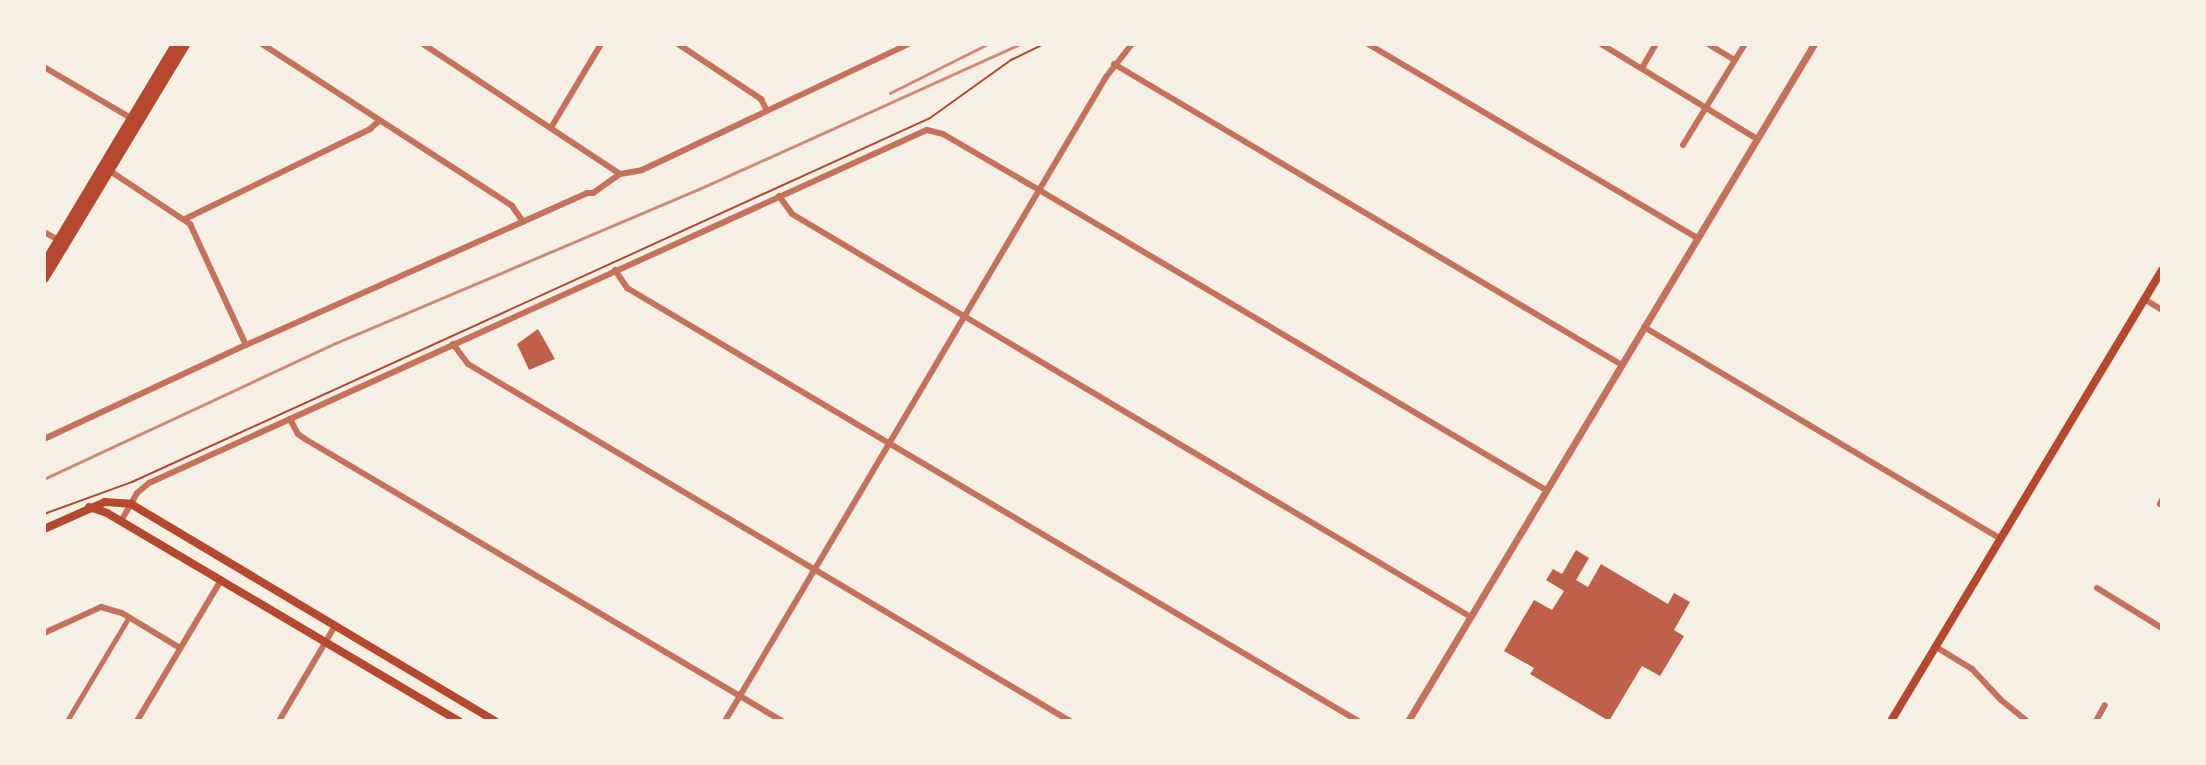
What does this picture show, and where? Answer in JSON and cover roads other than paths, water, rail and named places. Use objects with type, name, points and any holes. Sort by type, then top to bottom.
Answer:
[{"type":"main road","points":[[106,168],[131,118],[175,46]]},
{"type":"main road","points":[[44,278],[61,242],[175,46]]},
{"type":"main road","points":[[44,263],[61,242]]},
{"type":"main road","points":[[1891,721],[2162,270]]},
{"type":"main road","points":[[44,529],[89,507],[112,502],[131,504],[490,720]]},
{"type":"main road","points":[[89,507],[121,522],[460,721]]},
{"type":"main road","points":[[264,605],[273,589]]},
{"type":"street","points":[[262,44],[512,206],[523,222]]},
{"type":"street","points":[[423,44],[552,126],[620,174]]},
{"type":"street","points":[[552,126],[601,44]]},
{"type":"street","points":[[678,44],[761,99],[767,111]]},
{"type":"street","points":[[44,439],[246,345],[586,193],[593,193],[620,174],[642,170],[908,44]]},
{"type":"street","points":[[725,721],[1114,64],[1132,44]]},
{"type":"street","points":[[1368,44],[1697,239]]},
{"type":"street","points":[[1601,44],[1757,138]]},
{"type":"street","points":[[1642,68],[1656,44]]},
{"type":"street","points":[[1708,44],[1735,60]]},
{"type":"street","points":[[1683,145],[1745,44]]},
{"type":"street","points":[[1408,721],[1811,45]]},
{"type":"street","points":[[1114,64],[1622,365]]},
{"type":"street","points":[[44,67],[131,118]]},
{"type":"street","points":[[185,219],[370,129],[380,120]]},
{"type":"street","points":[[121,522],[131,504],[149,483],[926,130],[943,134],[1546,490]]},
{"type":"street","points":[[106,168],[185,219],[246,345]]},
{"type":"street","points":[[779,196],[792,215],[1471,617]]},
{"type":"street","points":[[44,232],[61,242]]},
{"type":"street","points":[[615,270],[627,288],[1358,721]]},
{"type":"street","points":[[2144,299],[2162,310]]},
{"type":"street","points":[[1644,327],[2001,539]]},
{"type":"street","points":[[453,344],[468,364],[1070,721]]},
{"type":"street","points":[[290,419],[298,434],[306,439],[782,721]]},
{"type":"street","points":[[137,721],[221,580]]},
{"type":"street","points":[[2096,587],[2162,628]]},
{"type":"street","points":[[44,633],[101,607],[129,617],[180,648]]},
{"type":"street","points":[[67,721],[129,617]]},
{"type":"street","points":[[279,721],[335,626]]},
{"type":"street","points":[[1936,647],[1972,669],[2001,700],[2027,721]]},
{"type":"street","points":[[2096,721],[2105,705]]},
{"type":"railway","points":[[890,93],[988,44]]},
{"type":"railway","points":[[44,479],[336,343],[697,190],[1021,44]]}]
